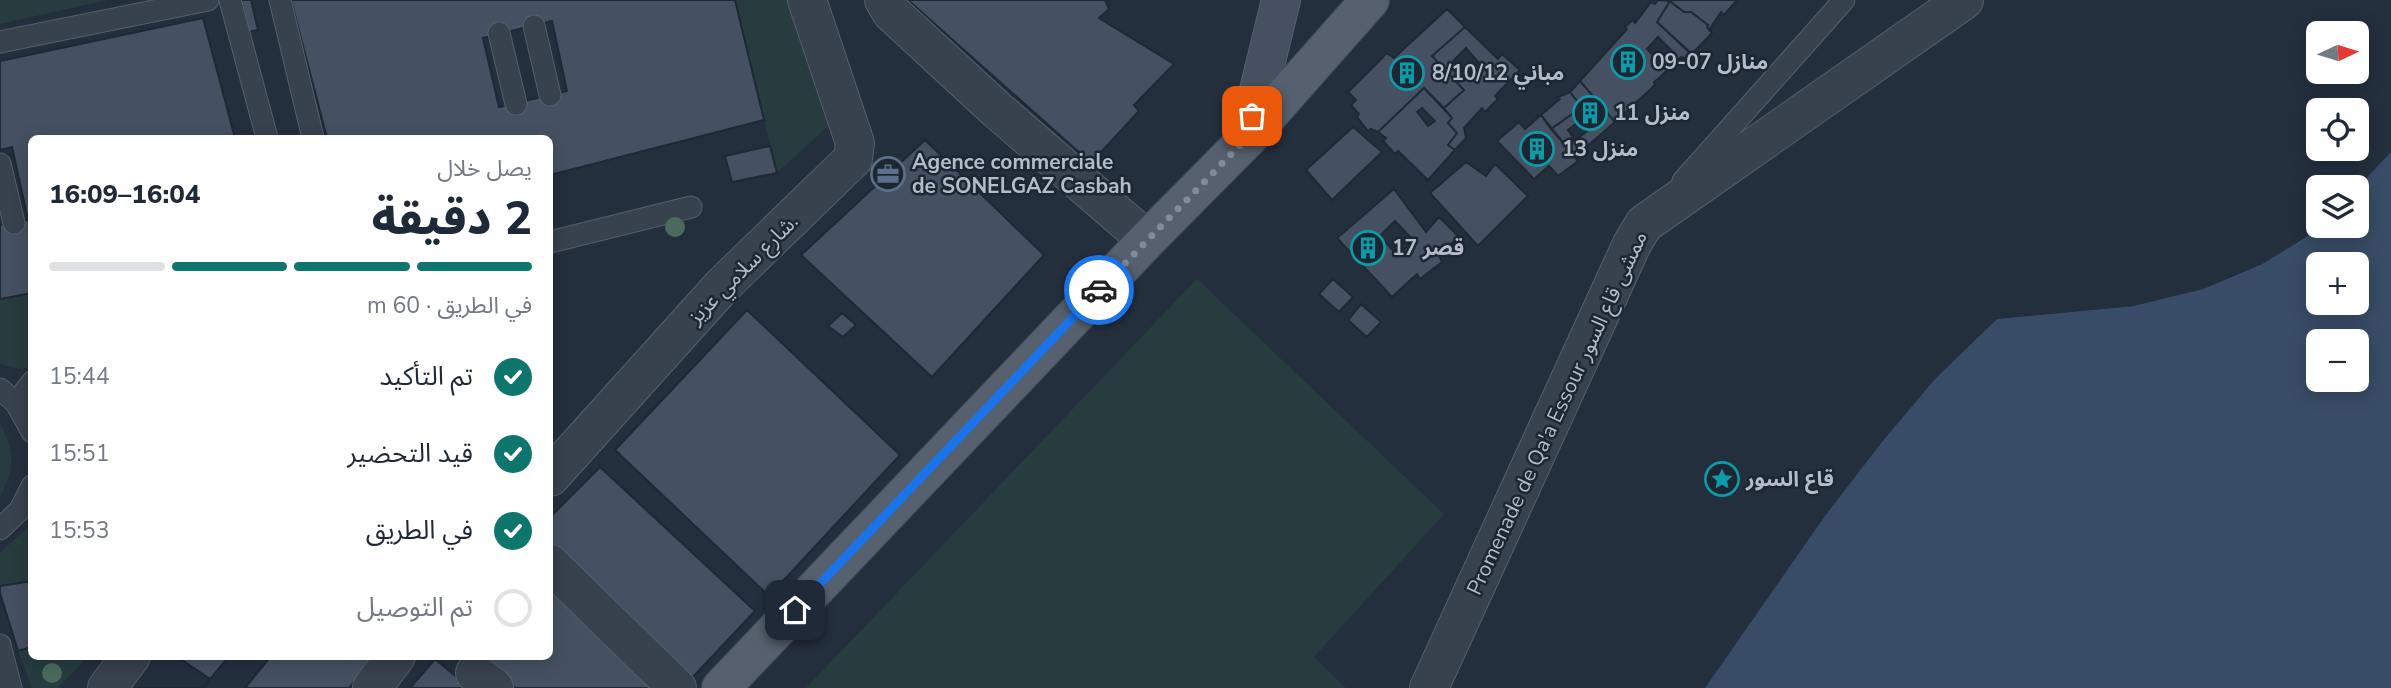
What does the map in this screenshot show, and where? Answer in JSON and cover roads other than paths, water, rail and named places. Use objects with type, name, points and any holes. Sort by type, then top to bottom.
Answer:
[{"type":"main road","points":[[1247,138],[1281,0]]},
{"type":"main road","points":[[720,688],[1247,138],[1370,0]]},
{"type":"street","name":"شارع سلامي عزيز.","points":[[553,474],[723,285],[853,159],[855,143],[807,0]]},
{"type":"street","points":[[884,0],[891,12],[996,108],[1147,240]]},
{"type":"street","name":"Promenade de Qa'a Essour ممشى قاع السور","points":[[1429,688],[1644,224],[1964,0]]},
{"type":"street","points":[[553,567],[677,688]]},
{"type":"street","points":[[107,688],[128,660]]},
{"type":"street","points":[[372,688],[393,660]]},
{"type":"lane","points":[[0,43],[208,0]]},
{"type":"lane","points":[[230,0],[266,135]]},
{"type":"lane","points":[[280,0],[312,135]]},
{"type":"lane","points":[[1644,224],[1844,0]]},
{"type":"lane","points":[[534,26],[550,95]]},
{"type":"lane","points":[[499,33],[516,104]]},
{"type":"lane","points":[[0,164],[14,223]]},
{"type":"lane","points":[[553,241],[691,207]]},
{"type":"lane","points":[[16,403],[28,387]]},
{"type":"lane","points":[[0,389],[16,403],[28,425]]},
{"type":"lane","points":[[0,529],[20,510],[28,494]]},
{"type":"lane","points":[[0,645],[11,688]]},
{"type":"water","points":[[2391,152],[2391,688],[1705,688],[1825,516],[1882,442],[1935,379],[1997,319],[2133,306],[2203,289],[2262,264],[2306,237],[2369,238],[2369,175]]},
{"type":"place","name":"منازل 07-09","points":[[1628,62]]},
{"type":"place","name":"مباني 8/10/12","points":[[1407,73]]},
{"type":"place","name":"منزل 11","points":[[1590,113]]},
{"type":"place","name":"منزل 13","points":[[1537,149]]},
{"type":"place","name":"Agence commerciale de SONELGAZ Casbah","points":[[888,174]]},
{"type":"place","name":"قصر 17","points":[[1368,248]]},
{"type":"place","name":"قاع السور","points":[[1722,479]]}]
